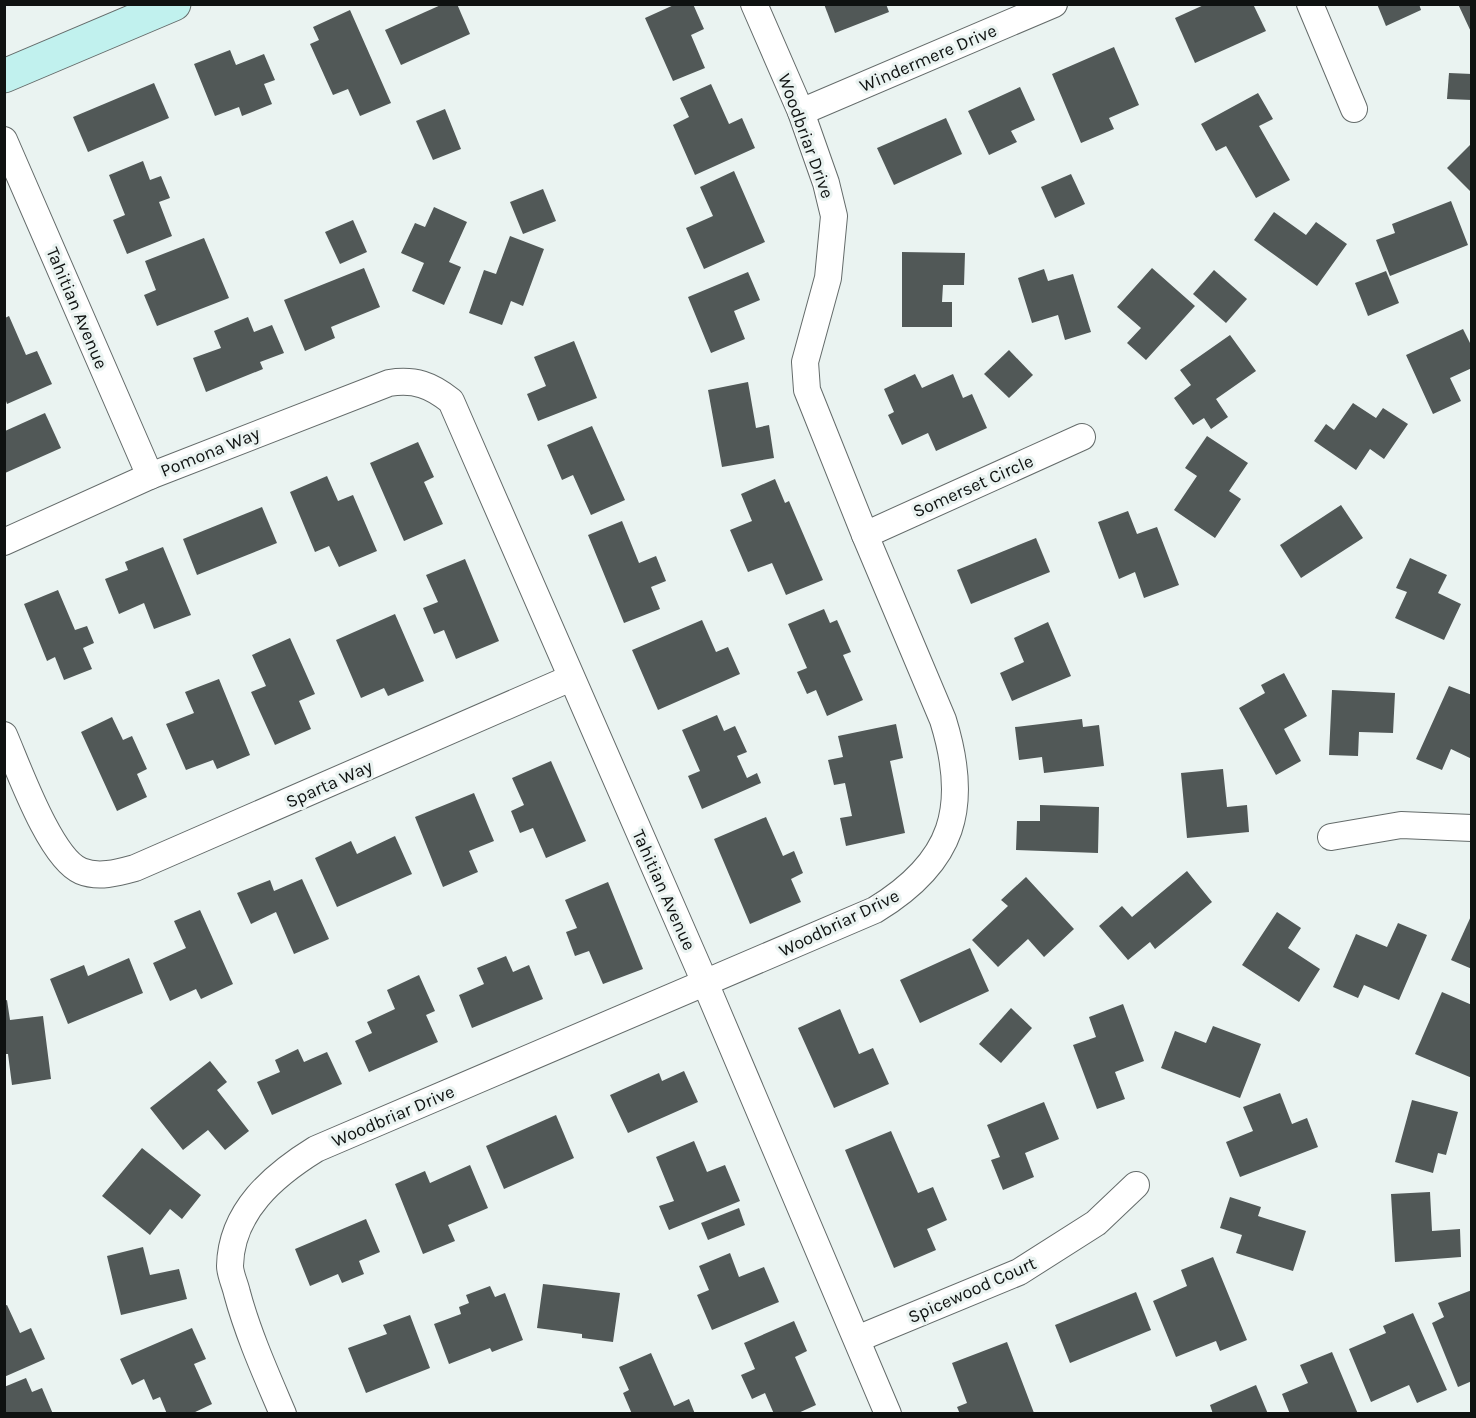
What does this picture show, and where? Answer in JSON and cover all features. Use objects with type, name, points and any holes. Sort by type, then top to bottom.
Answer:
[{"type":"main road","points":[[4,76],[174,4]]},
{"type":"street","name":"Woodbriar Drive","points":[[283,1413],[249,1329],[230,1268],[234,1235],[247,1210],[266,1186],[287,1167],[316,1149],[706,984],[874,910],[905,892],[939,852],[948,830],[955,805],[957,780],[953,750],[943,720],[807,390],[805,362],[828,278],[834,216],[826,183],[801,112],[754,4]]},
{"type":"street","name":"Windermere Drive","points":[[801,112],[1054,4]]},
{"type":"street","points":[[1310,4],[1354,109]]},
{"type":"street","name":"Tahitian Avenue","points":[[4,140],[150,476]]},
{"type":"street","name":"Tahitian Avenue","points":[[421,382],[436,389],[451,401],[458,411],[706,984],[888,1413]]},
{"type":"street","name":"Pomona Way","points":[[4,542],[150,476],[366,390],[389,383],[421,382]]},
{"type":"street","name":"Somerset Circle","points":[[865,535],[1082,437]]},
{"type":"street","name":"Sparta Way","points":[[4,735],[47,832],[67,862],[83,872],[112,874],[135,868],[572,678]]},
{"type":"street","points":[[1331,837],[1401,825],[1472,828]]},
{"type":"street","name":"Spicewood Court","points":[[857,1339],[1019,1272],[1096,1223],[1136,1185]]},
{"type":"building","points":[[443,4],[457,4],[470,34],[401,65],[385,30]]},
{"type":"building","points":[[676,4],[693,4],[704,29],[691,35],[705,68],[673,81],[645,18]]},
{"type":"building","points":[[824,4],[886,4],[889,12],[835,33]]},
{"type":"building","points":[[1206,4],[1253,4],[1266,31],[1195,63],[1175,18]]},
{"type":"building","points":[[1377,4],[1419,4],[1421,10],[1386,26]]},
{"type":"building","points":[[1458,4],[1472,4],[1472,34]]},
{"type":"building","points":[[350,10],[391,103],[360,116],[348,89],[333,95],[310,44],[319,40],[313,27]]},
{"type":"building","points":[[1114,47],[1139,105],[1109,118],[1114,129],[1081,143],[1052,74]]},
{"type":"building","points":[[230,50],[236,65],[264,54],[275,80],[264,84],[272,104],[242,116],[239,107],[215,116],[194,64]]},
{"type":"building","points":[[1449,73],[1472,74],[1472,100],[1447,99]]},
{"type":"building","points":[[154,83],[169,118],[88,152],[73,117]]},
{"type":"building","points":[[711,84],[729,124],[742,118],[755,148],[695,175],[673,125],[689,117],[680,98]]},
{"type":"building","points":[[1020,87],[1035,120],[1011,131],[1017,142],[989,155],[968,111]]},
{"type":"building","points":[[1258,93],[1273,119],[1259,126],[1290,180],[1256,198],[1226,146],[1216,151],[1201,124]]},
{"type":"building","points":[[445,109],[461,149],[433,160],[416,121]]},
{"type":"building","points":[[946,118],[962,154],[894,185],[877,148]]},
{"type":"building","points":[[1472,143],[1472,193],[1447,168]]},
{"type":"building","points":[[143,161],[150,180],[161,176],[170,198],[159,202],[172,236],[127,254],[113,220],[125,215],[109,175]]},
{"type":"building","points":[[734,171],[765,242],[704,269],[686,228],[713,216],[700,187]]},
{"type":"building","points":[[1071,174],[1085,204],[1055,218],[1041,187]]},
{"type":"building","points":[[543,189],[556,221],[523,234],[510,202]]},
{"type":"building","points":[[1451,201],[1468,245],[1390,276],[1376,240],[1395,233],[1392,224]]},
{"type":"building","points":[[434,207],[467,222],[449,262],[461,267],[444,305],[412,291],[424,263],[401,253],[415,223],[425,227]]},
{"type":"building","points":[[1274,212],[1306,235],[1316,222],[1347,244],[1317,286],[1254,240]]},
{"type":"building","points":[[353,220],[367,252],[340,264],[325,232]]},
{"type":"building","points":[[510,236],[544,249],[523,306],[511,301],[502,325],[469,313],[484,270],[496,274]]},
{"type":"building","points":[[204,238],[229,298],[157,326],[144,295],[156,290],[145,261]]},
{"type":"building","points":[[902,252],[965,253],[964,285],[943,285],[942,302],[952,302],[952,327],[902,327]]},
{"type":"building","points":[[364,268],[380,307],[331,327],[335,338],[305,351],[284,300]]},
{"type":"building","points":[[1152,268],[1195,306],[1146,360],[1127,343],[1141,328],[1117,307]]},
{"type":"building","points":[[1044,269],[1048,281],[1073,274],[1091,332],[1065,340],[1058,315],[1032,323],[1018,278]]},
{"type":"building","points":[[1214,270],[1247,299],[1226,323],[1193,294]]},
{"type":"building","points":[[1386,271],[1399,303],[1368,316],[1355,283]]},
{"type":"building","points":[[748,272],[760,300],[734,311],[745,339],[711,353],[688,297]]},
{"type":"building","points":[[9,316],[26,355],[37,351],[52,384],[7,404],[5,398],[5,318]]},
{"type":"building","points":[[248,317],[254,332],[272,325],[284,353],[260,362],[263,369],[206,392],[193,358],[221,348],[214,331]]},
{"type":"building","points":[[1463,329],[1472,347],[1472,368],[1450,378],[1461,401],[1433,414],[1406,355]]},
{"type":"building","points":[[1230,335],[1256,371],[1216,399],[1228,417],[1211,429],[1204,418],[1193,425],[1174,398],[1191,385],[1180,370]]},
{"type":"building","points":[[574,341],[597,398],[538,421],[527,394],[546,386],[534,357]]},
{"type":"building","points":[[1009,350],[1033,375],[1009,398],[984,374]]},
{"type":"building","points":[[915,374],[922,388],[953,374],[963,398],[972,394],[987,428],[936,451],[928,433],[902,445],[888,415],[894,412],[884,389]]},
{"type":"building","points":[[748,382],[756,428],[769,425],[774,458],[722,467],[708,390]]},
{"type":"building","points":[[1353,403],[1376,418],[1383,408],[1408,424],[1384,459],[1370,449],[1356,470],[1314,441],[1326,424],[1334,430]]},
{"type":"building","points":[[45,413],[61,448],[5,473],[5,431]]},
{"type":"building","points":[[592,426],[625,500],[591,515],[573,475],[562,480],[547,445]]},
{"type":"building","points":[[1207,436],[1248,463],[1229,491],[1241,499],[1215,538],[1174,510],[1197,476],[1185,468]]},
{"type":"building","points":[[418,442],[434,477],[424,482],[443,524],[404,541],[370,463]]},
{"type":"building","points":[[327,476],[338,501],[353,495],[377,551],[339,567],[329,546],[315,552],[290,492]]},
{"type":"building","points":[[775,479],[785,503],[789,501],[823,580],[786,595],[772,563],[748,572],[730,530],[752,521],[741,494]]},
{"type":"building","points":[[1341,505],[1363,538],[1301,578],[1280,545]]},
{"type":"building","points":[[262,507],[277,543],[197,575],[183,539]]},
{"type":"building","points":[[1128,511],[1137,534],[1157,527],[1179,585],[1144,598],[1135,572],[1119,579],[1098,522]]},
{"type":"building","points":[[622,521],[639,563],[656,556],[666,581],[651,587],[660,609],[624,623],[588,535]]},
{"type":"building","points":[[1036,538],[1050,572],[971,604],[957,570]]},
{"type":"building","points":[[163,547],[191,615],[154,629],[144,603],[119,614],[105,579],[128,570],[125,562]]},
{"type":"building","points":[[1410,558],[1447,575],[1438,593],[1461,604],[1444,640],[1395,618],[1407,592],[1396,588]]},
{"type":"building","points":[[465,559],[499,641],[456,659],[444,630],[434,634],[423,608],[438,602],[426,575]]},
{"type":"building","points":[[58,590],[75,630],[87,626],[94,643],[83,648],[92,669],[64,680],[55,657],[47,661],[24,604]]},
{"type":"building","points":[[824,609],[830,623],[837,620],[851,652],[843,655],[863,700],[827,716],[816,690],[807,694],[797,672],[807,668],[788,624]]},
{"type":"building","points":[[395,614],[424,681],[388,696],[384,688],[361,698],[336,640]]},
{"type":"building","points":[[702,620],[716,652],[728,647],[740,674],[658,710],[632,650]]},
{"type":"building","points":[[1048,622],[1071,676],[1012,701],[1000,673],[1024,662],[1014,638]]},
{"type":"building","points":[[290,638],[315,694],[299,701],[311,729],[275,745],[251,692],[266,686],[252,655]]},
{"type":"building","points":[[1284,673],[1307,716],[1284,729],[1301,761],[1276,775],[1239,708],[1265,693],[1261,685]]},
{"type":"building","points":[[219,679],[250,755],[217,769],[213,760],[186,770],[166,724],[194,713],[185,692]]},
{"type":"building","points":[[1449,686],[1472,695],[1472,759],[1451,749],[1442,770],[1416,759]]},
{"type":"building","points":[[1332,690],[1395,693],[1393,733],[1359,732],[1358,756],[1329,755]]},
{"type":"building","points":[[717,715],[724,731],[735,726],[747,752],[737,756],[747,778],[757,773],[761,783],[702,809],[688,776],[700,771],[682,730]]},
{"type":"building","points":[[112,717],[123,740],[132,736],[147,769],[137,774],[147,797],[117,811],[81,732]]},
{"type":"building","points":[[1082,719],[1083,727],[1099,725],[1104,766],[1044,773],[1042,757],[1019,760],[1015,727]]},
{"type":"building","points":[[896,724],[903,758],[890,761],[905,833],[846,846],[840,818],[852,816],[845,783],[834,785],[828,760],[843,757],[838,736]]},
{"type":"building","points":[[551,761],[586,841],[546,858],[533,828],[520,833],[511,811],[524,805],[512,778]]},
{"type":"building","points":[[1223,769],[1227,807],[1247,805],[1249,832],[1187,838],[1181,773]]},
{"type":"building","points":[[474,793],[494,841],[469,851],[478,872],[443,887],[415,817]]},
{"type":"building","points":[[1040,805],[1099,807],[1098,853],[1016,850],[1017,821],[1040,821]]},
{"type":"building","points":[[766,817],[783,856],[794,851],[803,873],[791,879],[801,902],[750,924],[714,839]]},
{"type":"building","points":[[395,836],[412,874],[337,907],[315,858],[351,841],[357,854]]},
{"type":"building","points":[[1187,871],[1212,902],[1155,949],[1150,942],[1128,960],[1099,926],[1122,906],[1132,917]]},
{"type":"building","points":[[1026,877],[1074,929],[1044,957],[1028,939],[998,967],[972,940],[1008,906],[1001,900]]},
{"type":"building","points":[[302,879],[329,939],[294,954],[276,912],[251,924],[237,893],[270,880],[274,891]]},
{"type":"building","points":[[608,882],[643,969],[603,984],[589,951],[575,956],[566,932],[577,928],[565,900]]},
{"type":"building","points":[[200,910],[233,984],[201,999],[196,989],[170,1001],[153,963],[186,948],[174,921]]},
{"type":"building","points":[[1277,912],[1301,928],[1288,948],[1320,969],[1299,1002],[1242,965]]},
{"type":"building","points":[[1472,914],[1472,969],[1451,960]]},
{"type":"building","points":[[1398,923],[1427,935],[1399,1000],[1364,985],[1358,998],[1333,987],[1356,934],[1387,947]]},
{"type":"building","points":[[970,948],[989,991],[920,1023],[900,980]]},
{"type":"building","points":[[506,956],[513,972],[529,965],[543,999],[472,1028],[459,995],[484,984],[477,968]]},
{"type":"building","points":[[129,958],[143,993],[68,1024],[50,979],[84,965],[88,976]]},
{"type":"building","points":[[419,975],[435,1011],[426,1015],[438,1042],[369,1072],[355,1041],[372,1033],[367,1022],[395,1009],[387,990]]},
{"type":"building","points":[[1442,992],[1472,1005],[1472,1078],[1415,1054]]},
{"type":"building","points":[[7,1000],[10,1020],[43,1016],[51,1079],[12,1085],[8,1054],[4,1054],[4,1001]]},
{"type":"building","points":[[1123,1004],[1144,1061],[1115,1072],[1125,1099],[1097,1109],[1073,1045],[1096,1037],[1089,1017]]},
{"type":"building","points":[[1011,1008],[1032,1028],[1001,1063],[979,1044]]},
{"type":"building","points":[[840,1009],[859,1054],[873,1048],[889,1084],[834,1108],[798,1028]]},
{"type":"building","points":[[1213,1026],[1261,1044],[1240,1098],[1161,1068],[1175,1031],[1206,1043]]},
{"type":"building","points":[[298,1049],[304,1062],[327,1052],[342,1084],[272,1115],[257,1082],[280,1072],[275,1060]]},
{"type":"building","points":[[210,1061],[227,1082],[217,1090],[249,1131],[225,1150],[208,1130],[183,1150],[150,1108]]},
{"type":"building","points":[[684,1071],[698,1102],[628,1133],[610,1095],[659,1073],[662,1081]]},
{"type":"building","points":[[1280,1093],[1292,1124],[1307,1118],[1318,1147],[1240,1177],[1226,1142],[1253,1131],[1243,1107]]},
{"type":"building","points":[[1412,1100],[1458,1112],[1446,1155],[1438,1153],[1433,1173],[1395,1162]]},
{"type":"building","points":[[1044,1102],[1059,1139],[1025,1153],[1034,1177],[1003,1190],[991,1160],[1000,1157],[987,1125]]},
{"type":"building","points":[[556,1115],[574,1158],[504,1189],[486,1146]]},
{"type":"building","points":[[891,1131],[918,1193],[933,1187],[947,1220],[927,1229],[936,1250],[894,1268],[845,1150]]},
{"type":"building","points":[[694,1141],[707,1172],[725,1165],[740,1201],[669,1230],[659,1206],[674,1201],[656,1157]]},
{"type":"building","points":[[142,1148],[201,1195],[182,1219],[170,1209],[150,1235],[102,1196]]},
{"type":"building","points":[[470,1165],[488,1208],[448,1225],[455,1241],[423,1254],[395,1184],[425,1171],[430,1183]]},
{"type":"building","points":[[1430,1192],[1432,1231],[1460,1229],[1461,1257],[1395,1262],[1391,1194]]},
{"type":"building","points":[[1230,1197],[1261,1207],[1258,1216],[1306,1231],[1293,1271],[1236,1253],[1242,1235],[1220,1228]]},
{"type":"building","points":[[739,1208],[745,1225],[708,1240],[701,1223]]},
{"type":"building","points":[[366,1219],[380,1252],[359,1261],[364,1274],[342,1283],[338,1274],[310,1286],[295,1249]]},
{"type":"building","points":[[143,1247],[150,1275],[179,1269],[187,1299],[121,1315],[107,1256]]},
{"type":"building","points":[[730,1253],[739,1277],[764,1267],[779,1302],[712,1330],[697,1295],[709,1290],[699,1266]]},
{"type":"building","points":[[1213,1257],[1247,1340],[1220,1351],[1216,1341],[1176,1357],[1153,1301],[1187,1286],[1181,1270]]},
{"type":"building","points":[[543,1284],[620,1293],[613,1342],[582,1338],[582,1334],[537,1328]]},
{"type":"building","points":[[490,1286],[495,1297],[505,1293],[523,1340],[492,1352],[490,1348],[449,1364],[434,1324],[461,1314],[459,1307],[469,1303],[466,1295]]},
{"type":"building","points":[[1472,1290],[1472,1381],[1458,1387],[1432,1323],[1444,1317],[1438,1303]]},
{"type":"building","points":[[1136,1292],[1151,1330],[1070,1363],[1055,1325]]},
{"type":"building","points":[[7,1305],[20,1333],[31,1328],[45,1359],[4,1377],[4,1306]]},
{"type":"building","points":[[1413,1313],[1447,1390],[1417,1403],[1409,1385],[1371,1402],[1349,1349],[1386,1333],[1383,1326]]},
{"type":"building","points":[[410,1315],[430,1368],[366,1393],[348,1348],[387,1334],[383,1325]]},
{"type":"building","points":[[794,1321],[807,1351],[795,1357],[816,1405],[796,1414],[774,1414],[765,1393],[752,1399],[741,1375],[755,1369],[744,1343]]},
{"type":"building","points":[[192,1328],[206,1359],[194,1364],[212,1404],[191,1414],[167,1414],[160,1397],[153,1400],[144,1379],[132,1385],[120,1359]]},
{"type":"building","points":[[1007,1342],[1034,1413],[960,1414],[957,1407],[967,1403],[952,1363]]},
{"type":"building","points":[[1332,1352],[1358,1414],[1290,1414],[1282,1394],[1308,1383],[1300,1365]]},
{"type":"building","points":[[651,1353],[674,1406],[689,1399],[695,1414],[632,1414],[623,1393],[629,1390],[619,1367]]},
{"type":"building","points":[[26,1378],[32,1392],[42,1388],[53,1414],[4,1414],[4,1387]]},
{"type":"building","points":[[1256,1385],[1268,1414],[1213,1414],[1210,1405]]}]
